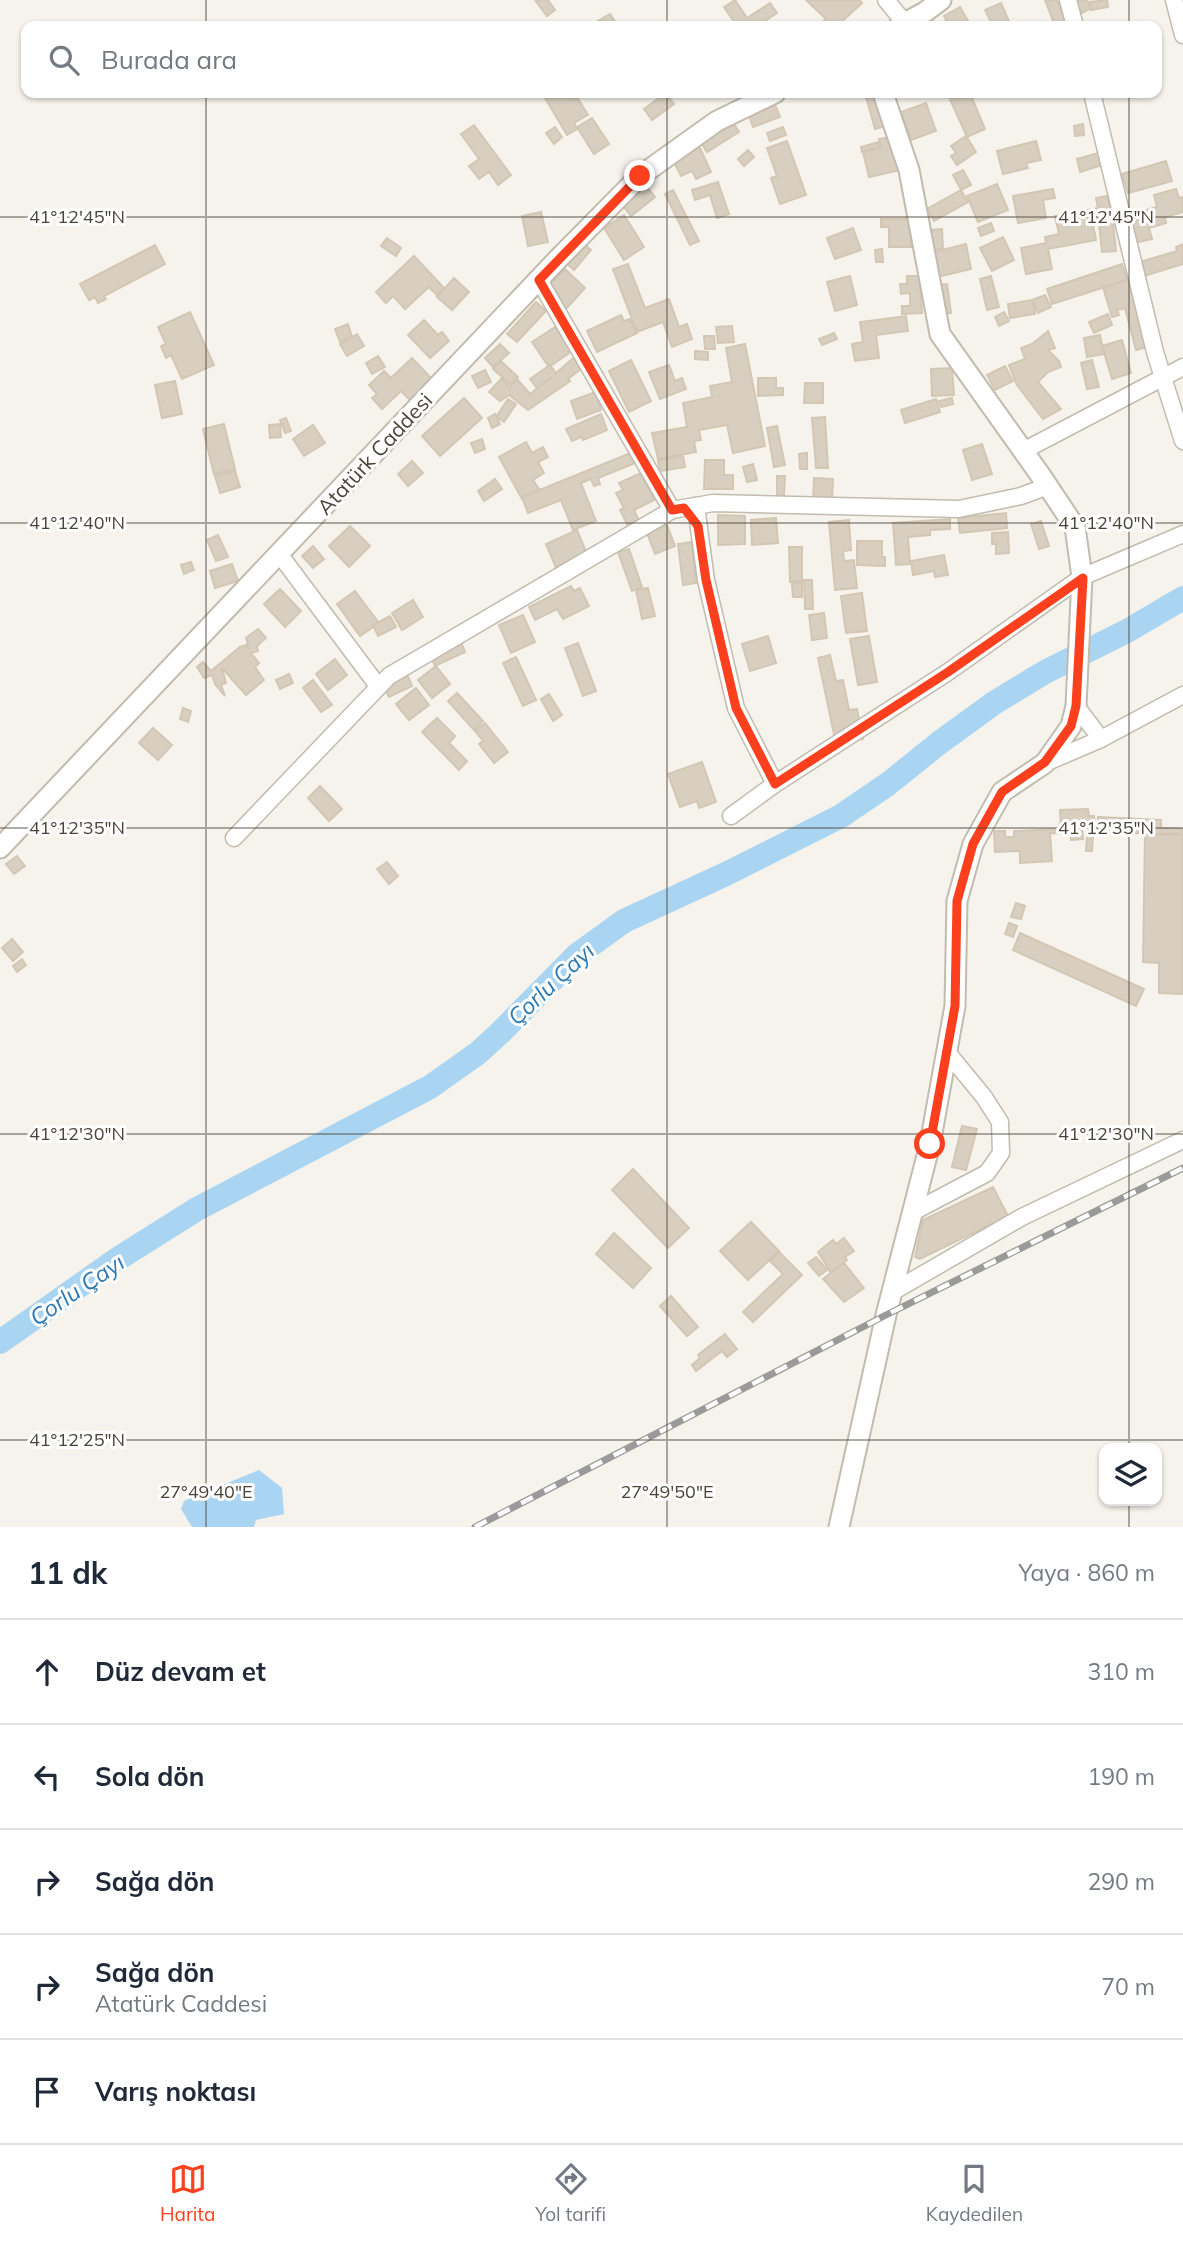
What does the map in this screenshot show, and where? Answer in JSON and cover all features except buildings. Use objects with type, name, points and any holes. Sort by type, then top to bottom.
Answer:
[{"type":"street","points":[[886,0],[899,21]]},
{"type":"street","points":[[909,21],[941,0]]},
{"type":"street","points":[[1068,0],[1074,21]]},
{"type":"street","points":[[1174,0],[1183,34]]},
{"type":"street","name":"Atatürk Caddesi","points":[[0,848],[640,176],[717,121],[765,98]]},
{"type":"street","points":[[885,98],[909,170],[940,334],[1075,527],[1083,578],[1076,706],[1071,726],[1045,762]]},
{"type":"street","points":[[1093,98],[1155,352],[1183,441]]},
{"type":"street","points":[[539,280],[698,526],[706,580],[736,708],[775,784]]},
{"type":"street","points":[[1023,451],[1183,367]]},
{"type":"street","points":[[234,838],[388,676],[684,508],[713,503],[959,509],[1021,496],[1048,486]]},
{"type":"street","points":[[731,816],[775,784],[948,672],[1083,578],[1183,534]]},
{"type":"street","points":[[280,555],[378,686]]},
{"type":"street","points":[[838,1527],[886,1315],[930,1144],[955,1006],[957,901],[973,844],[1002,792],[1045,762],[1101,739],[1183,695]]},
{"type":"street","points":[[1076,706],[1101,739]]},
{"type":"street","points":[[913,1212],[987,1173],[1001,1153],[1000,1122],[984,1097],[947,1052]]},
{"type":"street","points":[[894,1291],[1022,1217],[1183,1140]]},
{"type":"water","points":[[259,1470],[282,1488],[284,1514],[256,1520],[254,1527],[192,1527],[181,1509],[184,1501]]},
{"type":"waterway","name":"Çorlu Çayı","points":[[0,1342],[116,1260],[197,1209],[430,1087],[478,1053],[577,955],[624,921],[841,816],[888,784],[994,703],[1045,672],[1127,631],[1183,598]]},
{"type":"railway","points":[[475,1527],[886,1315],[1183,1168]]},
{"type":"route","points":[[640,176],[539,280],[672,510],[684,508],[698,526],[706,580],[736,708],[775,784],[948,672],[1083,578],[1076,706],[1071,726],[1045,762],[1002,792],[973,844],[957,901],[955,1006],[930,1144]]}]
